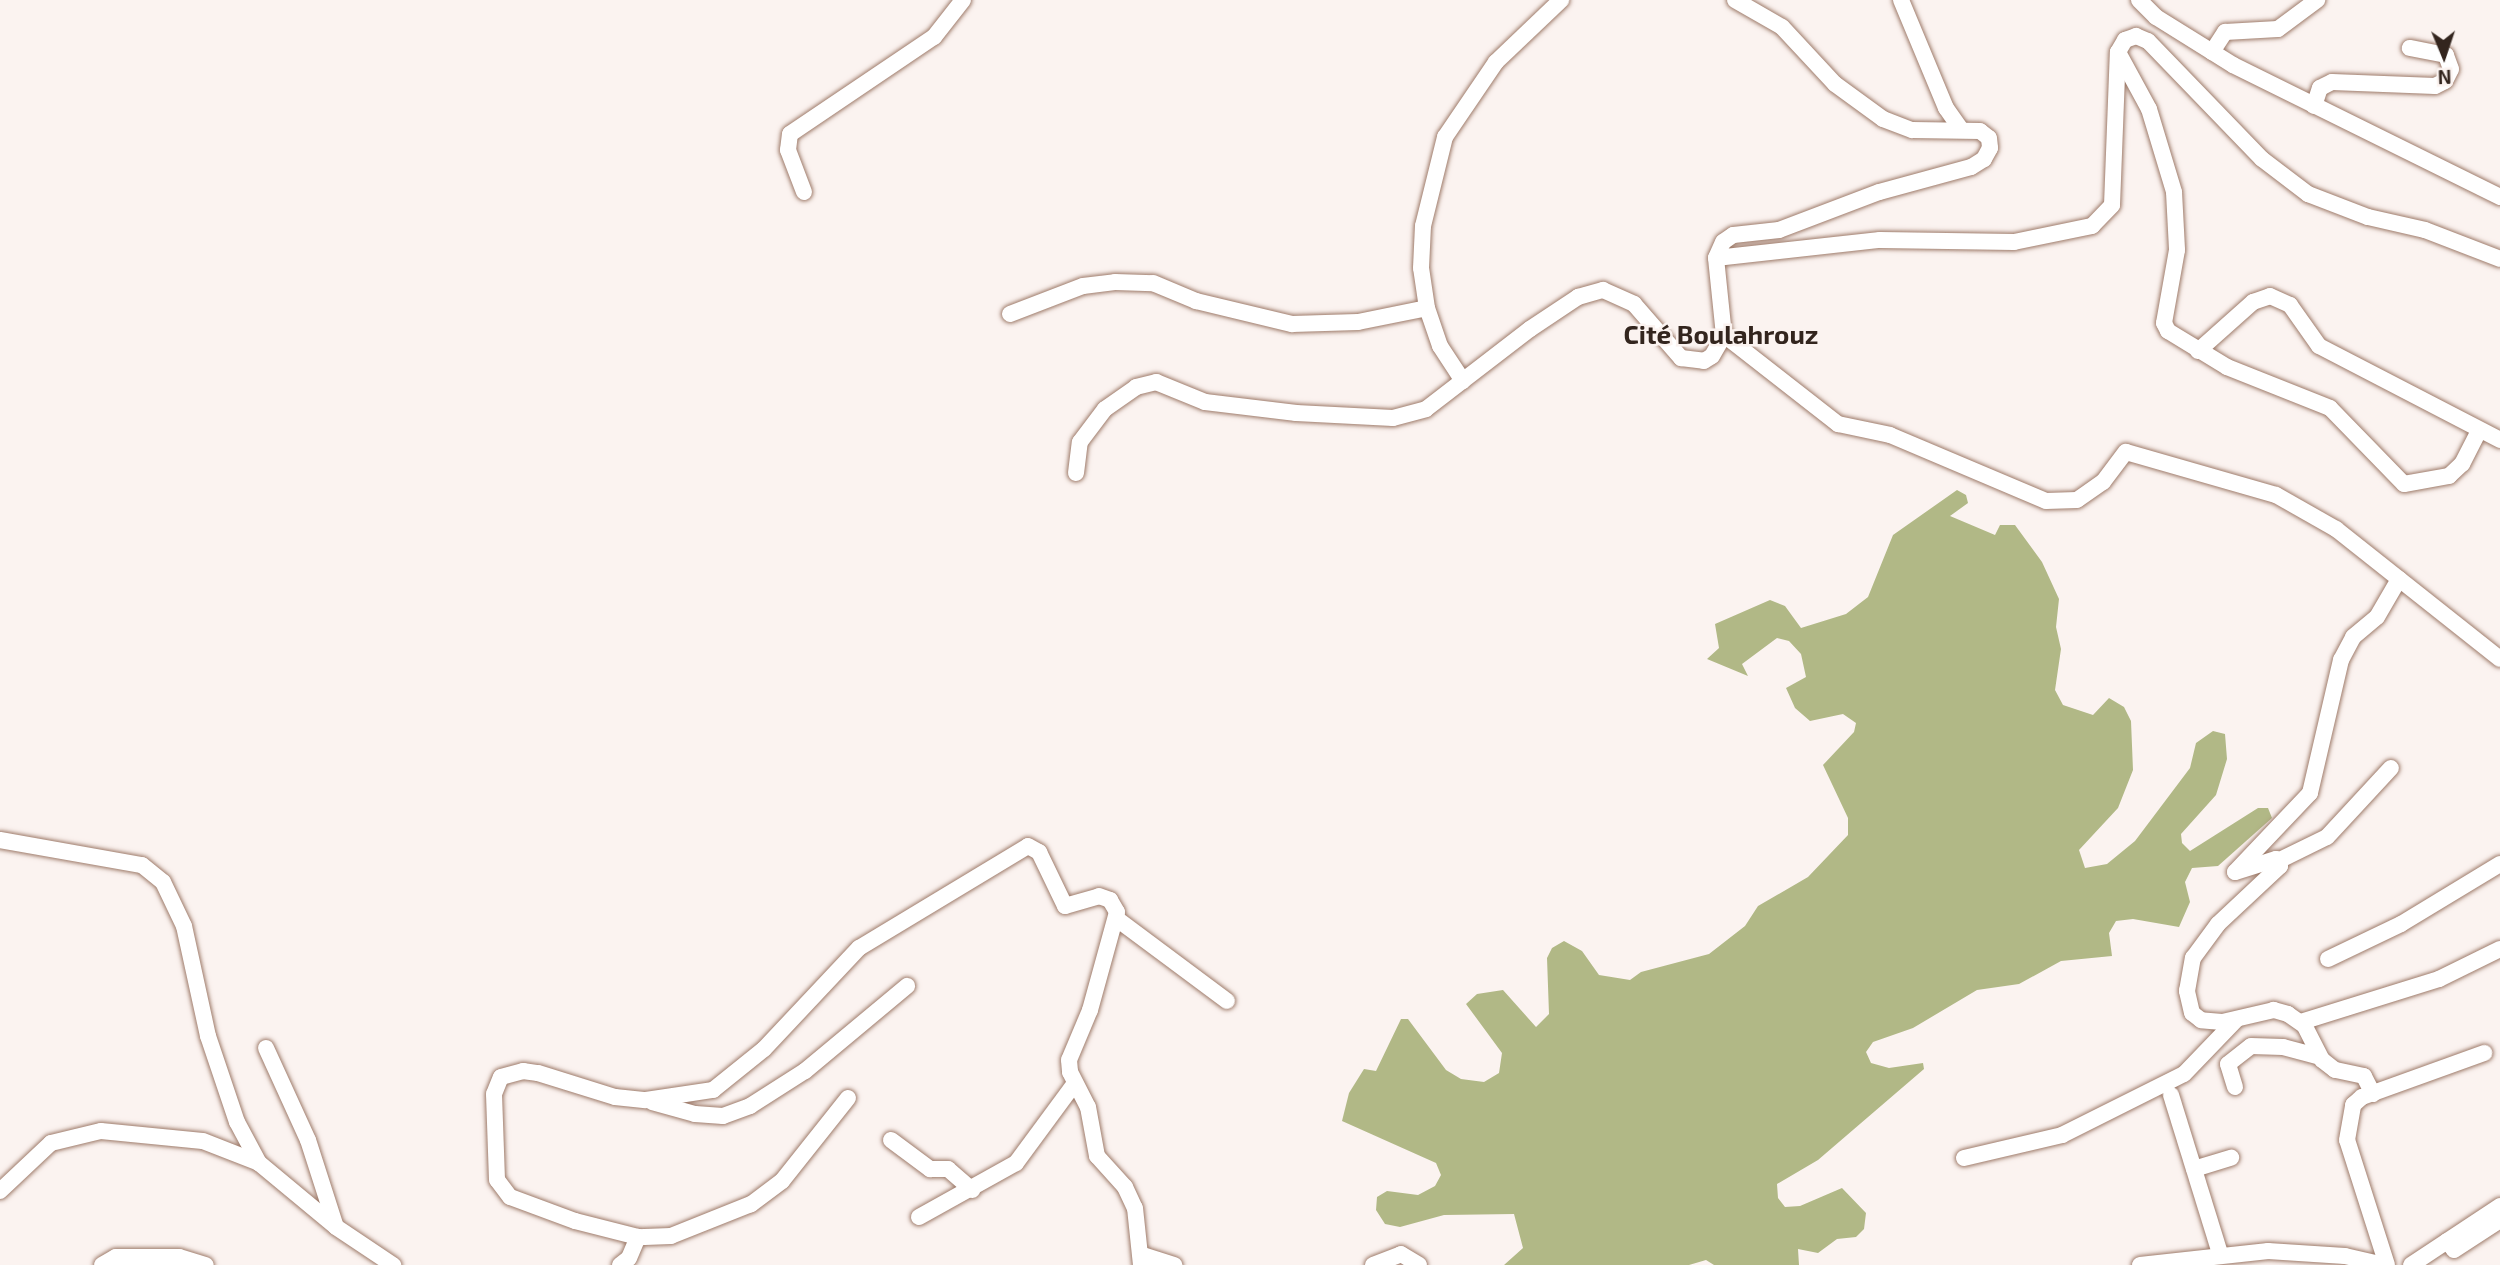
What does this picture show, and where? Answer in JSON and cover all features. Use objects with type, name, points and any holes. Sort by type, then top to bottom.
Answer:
[{"type":"street","points":[[804,192],[788,150],[790,134],[934,37],[963,0]]},
{"type":"street","points":[[1463,381],[1440,346],[1427,308],[1421,268],[1423,226],[1445,137],[1496,62],[1561,0]]},
{"type":"street","points":[[1076,473],[1080,442],[1105,409],[1136,387],[1156,382],[1205,402],[1296,414],[1393,418],[1426,409],[1530,329],[1591,291],[1626,297],[1681,358],[1704,361],[1712,356],[1724,335],[1716,258],[1723,242],[1733,235],[1786,228],[1879,192],[1979,163],[1990,148],[1989,138],[1980,131],[1959,128],[1912,130],[1883,119],[1835,84],[1782,27],[1735,0]]},
{"type":"street","points":[[1901,0],[1946,108],[1959,128]]},
{"type":"street","points":[[2139,0],[2156,17],[2212,52],[2314,106],[2500,197]]},
{"type":"street","points":[[2212,52],[2225,32],[2277,29],[2317,0]]},
{"type":"street","points":[[1716,258],[1880,240],[2014,242],[2092,226],[2109,212],[2114,197],[2119,52],[2130,37],[2148,41],[2262,159],[2308,194],[2357,214],[2435,234],[2500,260]]},
{"type":"street","points":[[2314,106],[2320,89],[2332,82],[2435,86],[2445,81],[2451,69],[2446,55],[2410,48]]},
{"type":"street","points":[[2119,52],[2149,109],[2174,192],[2177,250],[2164,323],[2168,331],[2198,351],[2227,367],[2330,408],[2404,484],[2449,476],[2493,433],[2319,345],[2290,305],[2270,296],[2253,302],[2198,351]]},
{"type":"street","points":[[1010,314],[1083,286],[1115,282],[1153,284],[1196,302],[1292,324],[1358,322],[1427,308]]},
{"type":"street","points":[[1724,335],[1838,424],[1890,435],[2046,501],[2077,500],[2103,482],[2126,452],[2276,495],[2336,529],[2500,659]]},
{"type":"street","points":[[2391,768],[2327,838],[2280,860],[2235,872],[2310,793],[2342,660],[2353,637],[2377,617],[2399,579]]},
{"type":"street","points":[[0,840],[142,865],[163,882],[184,926],[208,1036],[229,1098],[259,1163]]},
{"type":"street","points":[[646,1100],[713,1090],[764,1049],[859,948],[1023,846],[1039,852],[1065,906],[1104,897],[1114,905],[1117,919],[1069,1060],[1075,1083],[1088,1107],[1097,1156],[1132,1199],[1142,1260],[1174,1265]]},
{"type":"street","points":[[2280,860],[2256,892],[2218,924],[2193,958],[2187,991],[2192,1013],[2201,1020],[2237,1019],[2274,1010],[2301,1023],[2318,1056],[2335,1070],[2364,1076],[2373,1094]]},
{"type":"street","points":[[2328,959],[2401,924],[2500,864]]},
{"type":"street","points":[[1117,919],[1227,1001]]},
{"type":"street","points":[[2301,1023],[2439,979],[2500,949]]},
{"type":"street","points":[[848,1097],[782,1181],[751,1204],[671,1236],[638,1237],[510,1197],[498,1180],[494,1094],[501,1077],[523,1071],[615,1097],[646,1100],[695,1114],[723,1116],[750,1105],[805,1071],[907,986]]},
{"type":"street","points":[[1964,1158],[2062,1135],[2175,1079],[2197,1063],[2237,1019]]},
{"type":"street","points":[[2235,1087],[2228,1064],[2251,1046],[2283,1047],[2318,1056]]},
{"type":"street","points":[[266,1048],[308,1140],[336,1227]]},
{"type":"street","points":[[2140,1265],[2220,1253],[2312,1253],[2385,1265],[2347,1140],[2353,1105],[2373,1094],[2484,1053]]},
{"type":"street","points":[[919,1217],[972,1190],[1016,1163],[1075,1083]]},
{"type":"street","points":[[2171,1095],[2220,1253]]},
{"type":"street","points":[[0,1191],[51,1143],[101,1131],[203,1141],[259,1163],[336,1227],[393,1265]]},
{"type":"street","points":[[891,1140],[930,1168],[948,1169],[972,1190]]},
{"type":"street","points":[[2194,1169],[2231,1158]]},
{"type":"street","points":[[2411,1265],[2500,1206]]},
{"type":"street","points":[[2447,1241],[2454,1250],[2500,1220]]},
{"type":"street","points":[[620,1265],[629,1258],[638,1237]]},
{"type":"street","points":[[1373,1265],[1401,1254],[1419,1265]]},
{"type":"street","points":[[102,1265],[116,1257],[179,1256],[206,1265]]},
{"type":"green space","points":[[1957,490],[1966,495],[1968,503],[1950,516],[1995,535],[2000,525],[2015,525],[2042,562],[2059,599],[2056,627],[2061,649],[2055,690],[2063,705],[2093,715],[2109,698],[2124,707],[2131,721],[2133,770],[2118,808],[2079,850],[2085,868],[2107,864],[2135,841],[2190,768],[2196,743],[2213,731],[2225,734],[2227,759],[2216,795],[2181,834],[2182,843],[2190,851],[2258,808],[2268,808],[2272,818],[2218,866],[2192,868],[2185,882],[2190,902],[2179,927],[2133,919],[2116,921],[2109,933],[2112,956],[2061,961],[2019,984],[1977,990],[1913,1028],[1873,1042],[1866,1052],[1871,1063],[1889,1068],[1923,1063],[1924,1069],[1818,1160],[1777,1184],[1778,1198],[1785,1207],[1800,1206],[1842,1188],[1866,1213],[1864,1229],[1856,1237],[1837,1239],[1818,1253],[1798,1249],[1799,1265],[1714,1265],[1706,1260],[1689,1265],[1504,1265],[1523,1248],[1514,1214],[1444,1215],[1400,1227],[1385,1224],[1376,1210],[1377,1197],[1387,1191],[1418,1195],[1435,1186],[1441,1175],[1436,1163],[1342,1121],[1349,1093],[1364,1069],[1376,1071],[1401,1019],[1408,1019],[1446,1070],[1461,1079],[1484,1082],[1499,1073],[1502,1053],[1466,1004],[1477,994],[1503,990],[1536,1027],[1549,1014],[1547,958],[1552,948],[1564,941],[1582,951],[1599,975],[1630,980],[1641,972],[1709,954],[1745,926],[1758,906],[1808,877],[1848,835],[1848,818],[1823,765],[1854,732],[1856,723],[1843,714],[1810,721],[1795,708],[1786,688],[1806,677],[1801,654],[1789,641],[1777,638],[1742,664],[1748,676],[1707,659],[1719,648],[1715,624],[1770,600],[1785,606],[1801,628],[1846,614],[1868,597],[1893,535]]},
{"type":"district","name":"Cité Boulahrouz","points":[[1721,334]]}]
